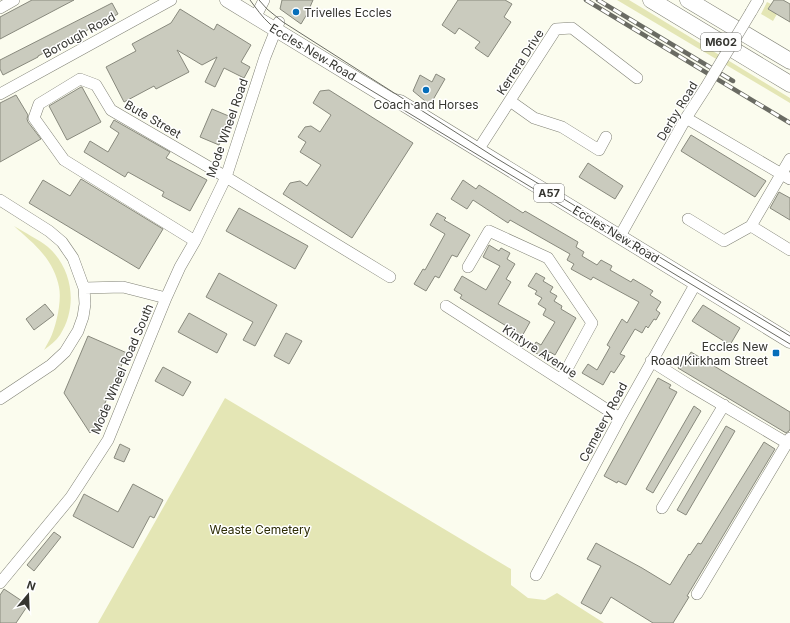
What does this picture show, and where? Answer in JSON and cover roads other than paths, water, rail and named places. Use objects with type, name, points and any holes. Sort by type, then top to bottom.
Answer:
[{"type":"highway","name":"M602","points":[[651,0],[790,84]]},
{"type":"highway","name":"M602","points":[[688,0],[790,61]]},
{"type":"main road","name":"Eccles New Road","points":[[227,0],[260,9]]},
{"type":"main road","name":"Eccles New Road","points":[[245,0],[260,9],[277,26],[391,100],[400,102],[790,341]]},
{"type":"street","points":[[0,8],[14,0]]},
{"type":"street","name":"Borough Road","points":[[0,94],[171,0]]},
{"type":"street","name":"Derby Road","points":[[620,236],[686,118],[758,0]]},
{"type":"street","name":"Mode Wheel Road","points":[[180,267],[226,177],[265,57],[277,26]]},
{"type":"street","name":"Kerrera Drive","points":[[478,150],[556,29],[572,28],[637,78]]},
{"type":"street","name":"Bute Street","points":[[195,240],[64,160],[34,118],[39,104],[80,79],[96,85],[110,110],[226,177],[390,276]]},
{"type":"street","points":[[510,101],[534,118],[562,127],[599,150],[606,137]]},
{"type":"street","points":[[686,118],[786,176]]},
{"type":"street","points":[[688,219],[724,241],[751,226],[786,176],[790,159]]},
{"type":"street","points":[[0,200],[49,231],[62,242],[73,258],[84,288],[85,304],[83,317],[78,331],[65,352],[51,365],[0,399]]},
{"type":"street","points":[[751,226],[790,250]]},
{"type":"street","points":[[468,267],[489,231],[548,258],[592,323],[561,380]]},
{"type":"street","name":"Mode Wheel Road South","points":[[0,583],[71,497],[108,440],[180,267]]},
{"type":"street","name":"Cemetery Road","points":[[536,575],[651,361],[696,283]]},
{"type":"street","name":"Mode Wheel Road South","points":[[84,288],[123,287],[166,298]]},
{"type":"street","name":"Kintyre Avenue","points":[[446,306],[620,418]]},
{"type":"street","points":[[651,361],[689,385],[789,440],[697,594]]},
{"type":"street","points":[[662,508],[724,405]]},
{"type":"tram line","points":[[250,0],[264,18],[276,29],[326,63],[790,344]]},
{"type":"tram line","points":[[259,0],[267,9],[283,22],[496,158],[790,336]]},
{"type":"railway","points":[[586,0],[790,123]]},
{"type":"railway","points":[[598,0],[733,81]]},
{"type":"place","name":"Trivelles Eccles","points":[[296,12]]},
{"type":"place","name":"Coach and Horses","points":[[426,90]]},
{"type":"place","name":"Eccles New Road/Kirkham Street","points":[[776,353]]},
{"type":"park label","name":"Weaste Cemetery","points":[[260,529]]}]
